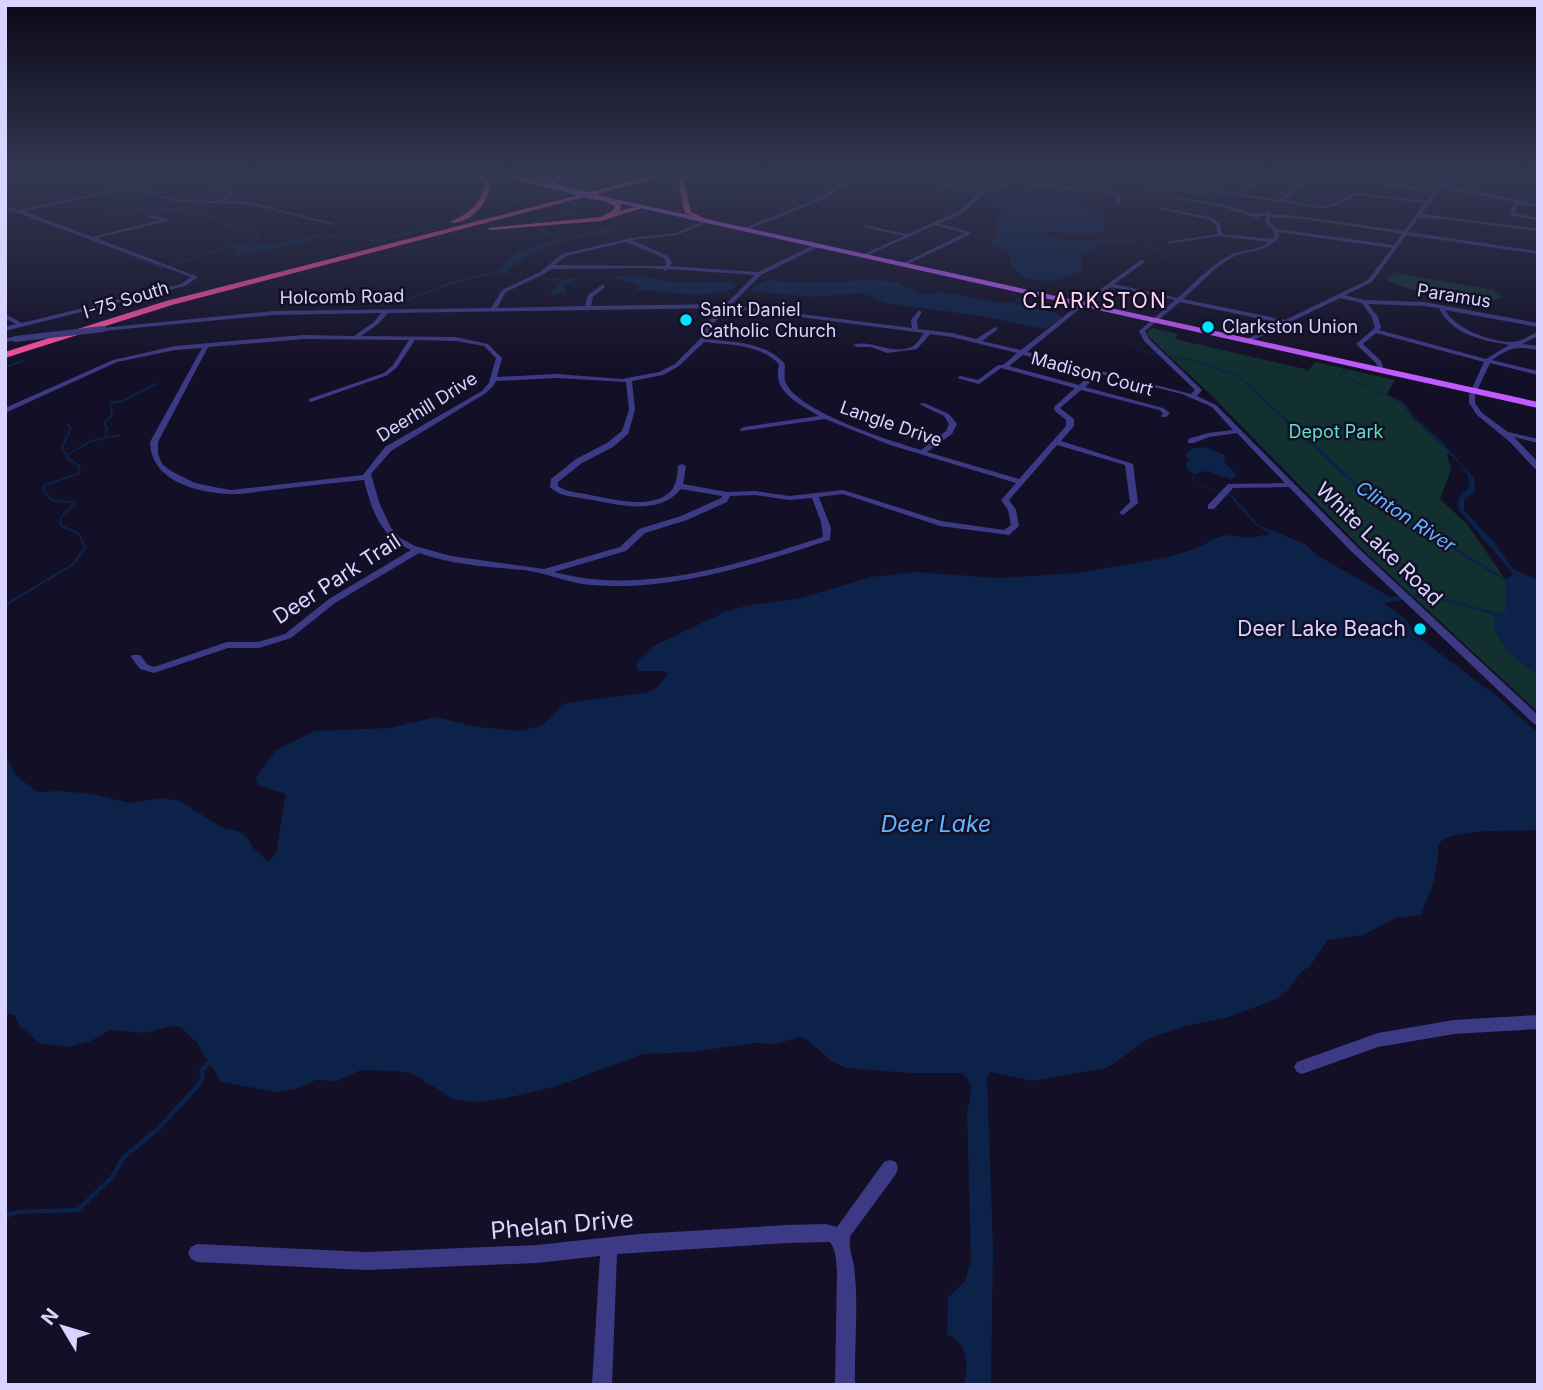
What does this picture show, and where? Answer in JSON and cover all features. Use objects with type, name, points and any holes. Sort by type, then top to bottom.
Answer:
[{"type":"highway","points":[[385,243],[396,240]]},
{"type":"highway","points":[[5,348],[133,308],[397,240]]},
{"type":"highway","name":"I-75 South","points":[[5,355],[159,306],[414,240]]},
{"type":"highway","points":[[337,260],[425,240]]},
{"type":"main road","points":[[791,240],[1538,405]]},
{"type":"street","points":[[5,329],[183,285],[195,279],[191,275],[97,240]]},
{"type":"street","points":[[493,309],[504,291],[569,253],[627,240],[666,257],[669,263],[665,269]]},
{"type":"street","points":[[864,255],[899,240]]},
{"type":"street","points":[[904,264],[955,240]]},
{"type":"street","points":[[1168,243],[1188,240]]},
{"type":"street","points":[[1264,240],[1274,241]]},
{"type":"street","points":[[1352,240],[1395,247]]},
{"type":"street","points":[[1247,341],[1372,278],[1400,240]]},
{"type":"street","points":[[1444,240],[1537,254]]},
{"type":"street","points":[[1193,396],[1199,390],[1143,337],[1142,331],[1230,257],[1266,247],[1274,241]]},
{"type":"street","points":[[494,379],[556,376],[628,381],[669,370],[702,340],[709,324],[759,275],[818,246]]},
{"type":"street","points":[[960,379],[979,382],[1000,366],[1004,367],[1083,304],[1143,261]]},
{"type":"street","points":[[549,267],[665,269],[759,275]]},
{"type":"street","points":[[1110,285],[1284,322]]},
{"type":"street","points":[[588,307],[590,296],[603,286]]},
{"type":"street","name":"Paramus","points":[[1340,296],[1364,302],[1441,307],[1538,326]]},
{"type":"street","points":[[1364,302],[1377,320],[1375,331],[1359,344],[1379,362],[1381,370]]},
{"type":"street","name":"Holcomb Road","points":[[5,340],[274,313],[726,306],[929,331],[1024,352],[1193,396]]},
{"type":"street","points":[[1441,307],[1447,320],[1459,329],[1538,348]]},
{"type":"street","points":[[356,337],[376,323],[387,310]]},
{"type":"street","points":[[915,329],[914,320],[919,312]]},
{"type":"street","points":[[5,316],[22,326]]},
{"type":"street","points":[[978,341],[995,329]]},
{"type":"street","points":[[856,345],[872,345],[876,349],[890,351],[915,348],[929,331]]},
{"type":"street","points":[[1375,331],[1425,342],[1486,363],[1538,373]]},
{"type":"street","points":[[1538,334],[1495,354],[1486,363],[1472,403],[1479,414],[1504,433],[1538,467]]},
{"type":"street","name":"Deerhill Drive","points":[[5,411],[116,360],[149,351],[295,338],[456,339],[486,345],[499,358],[494,379],[483,393],[388,449],[371,466],[367,477]]},
{"type":"street","points":[[311,400],[386,373],[395,366],[413,339]]},
{"type":"street","name":"Langle Drive","points":[[702,340],[754,347],[774,355],[782,364],[785,387],[825,417],[846,428],[1021,482]]},
{"type":"street","points":[[206,345],[154,442],[152,452],[160,468],[209,489],[231,492],[367,477],[387,530],[395,538],[463,563],[528,568],[577,581],[599,583],[662,579],[740,566],[827,538],[827,526],[815,496]]},
{"type":"street","name":"Madison Court","points":[[1004,367],[1161,409],[1167,413],[1164,416]]},
{"type":"street","points":[[679,485],[727,494],[755,493],[782,497],[849,493],[929,521],[1006,533],[1014,527],[1012,510],[1005,500],[1071,423],[1057,407],[1098,371]]},
{"type":"street","points":[[628,381],[632,410],[625,432],[610,445],[574,464],[553,485],[564,493],[621,504],[663,500],[673,494],[679,485],[682,466]]},
{"type":"street","name":"White Lake Road","points":[[1193,396],[1214,406],[1406,598],[1538,721]]},
{"type":"street","points":[[922,404],[947,415],[953,424],[949,432],[923,452]]},
{"type":"street","points":[[744,429],[825,417]]},
{"type":"street","points":[[1191,441],[1209,435],[1239,431]]},
{"type":"street","points":[[1504,433],[1538,441]]},
{"type":"street","points":[[1056,442],[1129,464],[1134,503],[1122,513]]},
{"type":"street","points":[[1211,507],[1223,493],[1237,485],[1291,485]]},
{"type":"street","points":[[543,572],[623,549],[642,531],[684,518],[724,500],[727,494]]},
{"type":"street","name":"Deer Park Trail","points":[[136,657],[144,667],[154,670],[227,645],[259,645],[288,636],[332,601],[420,549]]},
{"type":"street","points":[[1302,1067],[1378,1040],[1454,1027],[1538,1022]]},
{"type":"street","points":[[845,1385],[844,1250],[840,1241],[845,1229],[890,1168]]},
{"type":"street","name":"Phelan Drive","points":[[197,1253],[367,1261],[537,1254],[610,1246],[787,1234],[834,1234],[840,1241]]},
{"type":"street","points":[[602,1385],[610,1246]]},
{"type":"green space","points":[[1392,272],[1494,290],[1502,297],[1494,300],[1464,299],[1427,292],[1387,280],[1388,276],[1395,275]]},
{"type":"green space","name":"Depot Park","points":[[1152,328],[1178,334],[1175,339],[1305,369],[1307,372],[1315,362],[1395,380],[1387,394],[1402,403],[1412,417],[1450,453],[1447,454],[1451,470],[1440,499],[1467,524],[1503,576],[1538,617],[1538,712],[1366,553],[1215,399],[1146,334]]},
{"type":"water","points":[[292,240],[314,240],[231,255],[236,251],[232,246],[235,245],[267,245]]},
{"type":"water","points":[[569,240],[540,249],[505,273],[496,272],[516,253],[537,245]]},
{"type":"water","points":[[991,240],[1134,241],[1158,248],[1167,254],[1162,258],[1198,264],[1200,268],[1208,270],[1199,268],[1197,264],[1161,259],[1159,257],[1165,254],[1140,243],[1100,243],[1098,247],[1082,255],[1081,271],[1049,281],[1032,290],[1047,281],[1022,276],[1011,263],[1010,256],[991,243]]},
{"type":"water","points":[[640,276],[678,283],[730,282],[737,286],[707,294],[646,290],[632,292],[640,287],[623,280],[604,277]]},
{"type":"water","points":[[537,278],[558,278],[564,281],[583,278],[565,285],[565,294],[549,295],[561,281]]},
{"type":"water","points":[[767,280],[803,283],[875,280],[896,282],[923,294],[941,292],[1001,303],[1014,302],[1028,294],[1015,304],[1056,313],[1062,318],[1044,329],[988,317],[886,303],[861,293],[812,297],[751,291],[753,286]]},
{"type":"water","name":"Deer Lake","points":[[1094,326],[1140,350],[1195,360],[1238,375],[1373,498],[1506,579],[1513,574],[1458,509],[1458,499],[1469,487],[1468,475],[1462,466],[1412,417],[1402,403],[1339,375],[1343,370],[1342,364],[1346,371],[1341,375],[1404,402],[1414,417],[1440,440],[1474,478],[1475,491],[1464,501],[1464,510],[1493,541],[1513,569],[1538,580],[1538,676],[1501,643],[1491,614],[1428,596],[1384,603],[1405,619],[1422,640],[1498,697],[1538,733],[1538,830],[1470,833],[1457,835],[1438,844],[1433,884],[1421,915],[1395,918],[1364,935],[1328,940],[1310,966],[1301,972],[1289,989],[1277,999],[1226,1018],[1185,1026],[1148,1039],[1107,1068],[1032,1081],[990,1072],[987,1076],[993,1249],[991,1385],[963,1385],[966,1363],[963,1348],[959,1342],[947,1335],[948,1298],[965,1281],[971,1261],[967,1111],[971,1091],[969,1082],[962,1073],[910,1073],[845,1068],[800,1037],[776,1044],[756,1043],[691,1052],[643,1054],[557,1086],[503,1099],[474,1102],[455,1100],[411,1073],[361,1070],[337,1081],[316,1080],[295,1089],[278,1092],[221,1082],[197,1043],[181,1027],[170,1026],[145,1033],[110,1030],[91,1041],[67,1047],[39,1043],[20,1026],[14,1015],[5,1013],[5,752],[15,775],[38,792],[93,794],[129,803],[163,798],[180,801],[221,827],[246,836],[254,849],[269,862],[276,852],[286,794],[259,786],[255,778],[276,750],[315,731],[390,728],[435,717],[478,727],[522,731],[542,725],[566,703],[644,693],[656,689],[668,674],[663,671],[638,671],[636,663],[653,646],[725,612],[745,606],[801,598],[871,577],[915,572],[999,578],[1077,573],[1164,558],[1195,549],[1226,535],[1249,538],[1270,534],[1253,523],[1231,497],[1191,482],[1193,476],[1192,482],[1233,496],[1258,525],[1305,544],[1317,555],[1390,597],[1429,594],[1501,614],[1506,611],[1505,581],[1367,497],[1238,377],[1194,361],[1140,351]]},
{"type":"water","points":[[1205,447],[1225,455],[1224,462],[1236,474],[1235,478],[1230,479],[1207,471],[1194,474],[1187,470],[1186,463],[1189,460],[1185,455],[1193,448]]},
{"type":"waterway","points":[[246,244],[253,240]]},
{"type":"waterway","points":[[368,240],[383,240]]},
{"type":"waterway","points":[[121,252],[161,268],[232,246]]},
{"type":"waterway","points":[[374,304],[398,303],[451,283],[496,272]]},
{"type":"waterway","points":[[5,367],[23,361]]},
{"type":"waterway","points":[[105,437],[107,428],[104,423],[112,415],[110,403],[123,401],[156,384]]},
{"type":"waterway","points":[[67,424],[71,428],[62,447],[68,459],[79,465],[80,473],[45,485],[43,490],[53,501],[76,502],[62,516],[60,525],[79,534],[85,548],[79,555]]},
{"type":"waterway","points":[[67,455],[91,441],[119,435]]},
{"type":"waterway","points":[[5,605],[72,565],[81,554]]},
{"type":"waterway","points":[[5,1216],[18,1212],[78,1210],[112,1177],[124,1157],[159,1128],[200,1083],[203,1077],[201,1071],[208,1063]]},
{"type":"place","name":"Saint Daniel Catholic Church","points":[[686,320]]},
{"type":"place","name":"Clarkston Union","points":[[1208,327]]},
{"type":"place","name":"Deer Lake Beach","points":[[1420,629]]},
{"type":"district","name":"CLARKSTON","points":[[1095,301]]},
{"type":"water label","name":"Clinton River","points":[[1406,516]]}]
